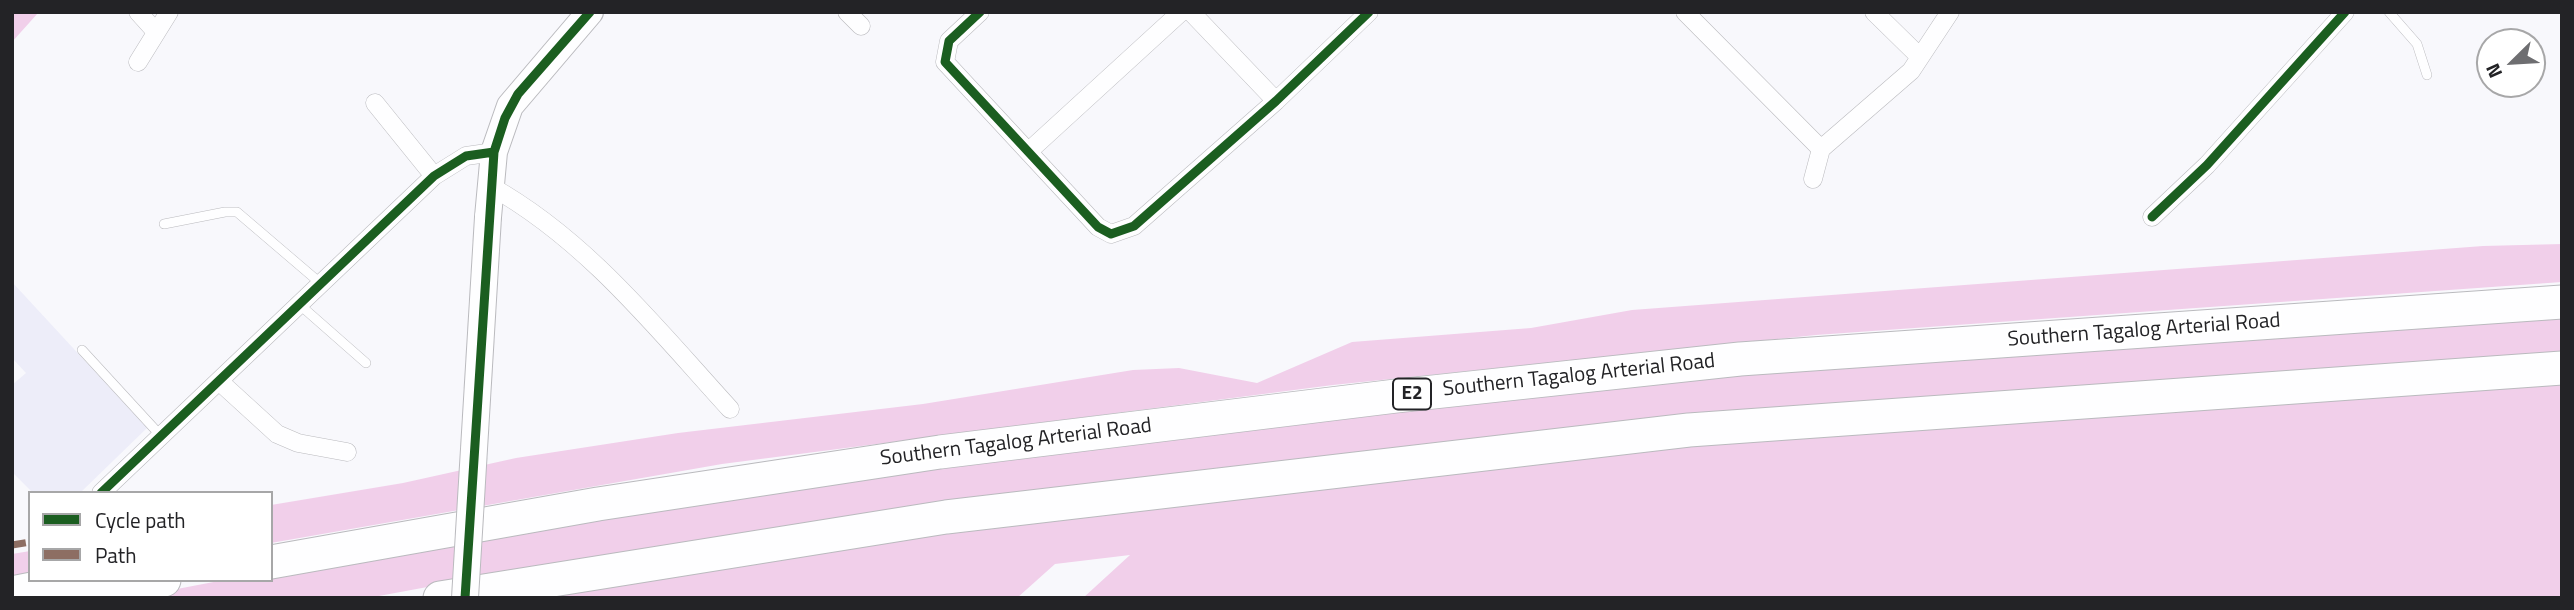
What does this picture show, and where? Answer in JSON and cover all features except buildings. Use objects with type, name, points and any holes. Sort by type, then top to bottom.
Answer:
[{"type":"highway","name":"Southern Tagalog Arterial Road","points":[[273,562],[625,500],[940,452],[1410,395],[1740,359],[2562,302]]},
{"type":"highway","points":[[440,598],[946,517],[1689,430],[2562,368]]},
{"type":"highway","points":[[12,593],[68,582]]},
{"type":"highway","points":[[73,598],[154,582]]},
{"type":"street","points":[[138,12],[156,32]]},
{"type":"street","points":[[138,62],[169,12]]},
{"type":"street","points":[[465,598],[494,152],[505,118],[518,94],[590,12]]},
{"type":"street","points":[[847,12],[861,26]]},
{"type":"street","points":[[980,12],[949,41],[945,62],[1098,227],[1104,232],[1118,234],[1134,226],[1276,101],[1369,12]]},
{"type":"street","points":[[1029,151],[1181,12]]},
{"type":"street","points":[[1191,12],[1276,101]]},
{"type":"street","points":[[1685,12],[1821,149]]},
{"type":"street","points":[[1874,12],[1920,57]]},
{"type":"street","points":[[1813,179],[1821,149],[1910,71],[1950,12]]},
{"type":"street","points":[[2152,217],[2200,172],[2345,12]]},
{"type":"street","points":[[375,103],[434,176]]},
{"type":"street","points":[[104,491],[300,305],[319,282],[434,176],[466,156],[494,152]]},
{"type":"street","points":[[490,186],[523,205],[583,254],[730,409]]},
{"type":"street","points":[[220,382],[277,434],[298,443],[347,452]]},
{"type":"lane","points":[[2389,12],[2417,44],[2427,75]]},
{"type":"lane","points":[[164,224],[237,212],[319,282]]},
{"type":"lane","points":[[300,305],[366,363]]},
{"type":"lane","points":[[82,350],[163,438]]},
{"type":"shaded area","points":[[12,12],[38,13],[12,42]]},
{"type":"shaded area","points":[[2562,244],[2562,282],[1816,335],[1333,385],[722,464],[273,543],[273,505],[403,483],[516,458],[678,433],[923,404],[1133,370],[1179,368],[1257,383],[1352,342],[1531,328],[1632,310],[2483,246]]},
{"type":"shaded area","points":[[12,282],[147,428],[82,491],[31,491],[12,472],[12,385],[26,373],[12,358]]},
{"type":"shaded area","points":[[2562,311],[2562,355],[2507,357],[503,573],[368,598],[130,598],[214,582],[273,582],[273,572],[934,463],[1736,370]]},
{"type":"shaded area","points":[[2562,383],[2562,598],[1083,598],[1130,555],[1055,564],[1017,598],[519,598],[939,529],[1688,443]]},
{"type":"shaded area","points":[[28,551],[28,578],[12,581],[12,554]]},
{"type":"marked path","points":[[12,545],[28,542]]},
{"type":"cycle path","points":[[465,598],[494,152],[505,118],[518,94],[590,12]]},
{"type":"cycle path","points":[[980,12],[949,41],[945,62],[1098,227],[1111,234],[1134,226],[1276,101],[1369,12]]},
{"type":"cycle path","points":[[2152,217],[2207,165],[2345,12]]},
{"type":"cycle path","points":[[103,491],[434,176],[466,156],[494,152]]}]
